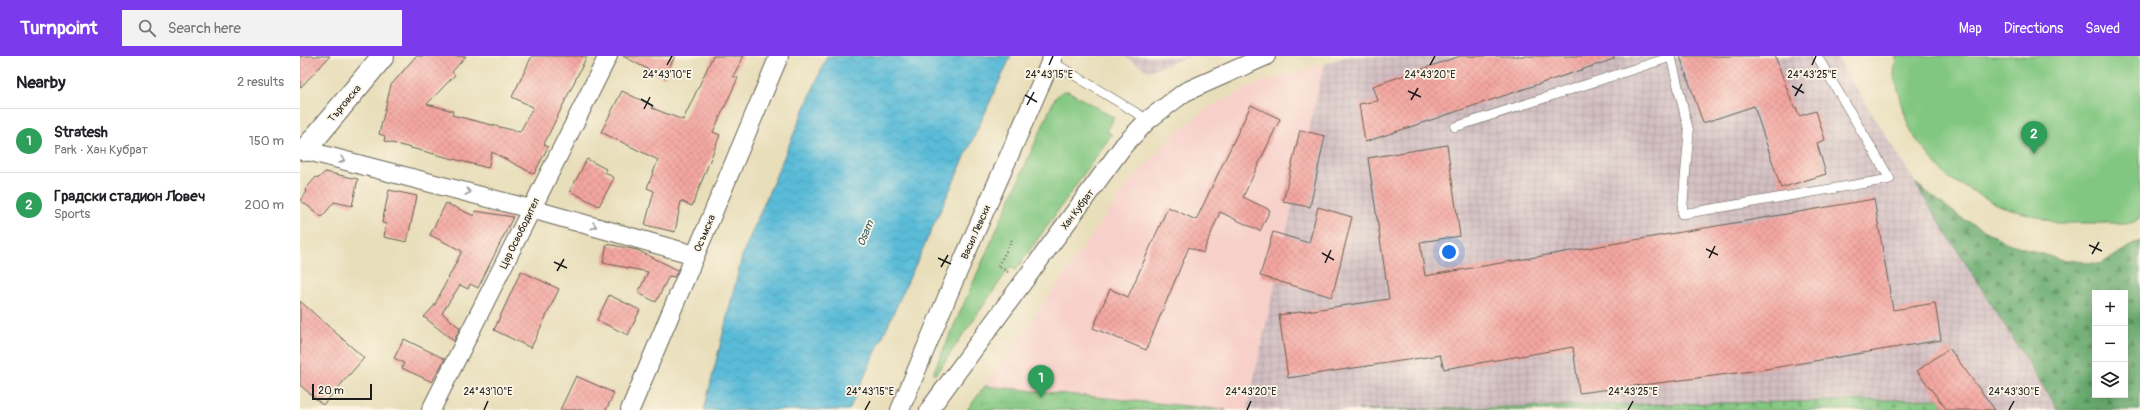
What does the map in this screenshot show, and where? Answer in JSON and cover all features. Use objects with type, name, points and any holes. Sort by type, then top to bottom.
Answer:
[{"type":"street","name":"Търговска","points":[[302,150],[383,56]]},
{"type":"street","name":"Цар Освободител","points":[[431,410],[608,56]]},
{"type":"street","name":"Осъмска","points":[[630,410],[779,56]]},
{"type":"street","name":"Хан Кубрат","points":[[929,410],[1124,145],[1148,120],[1185,92],[1266,56]]},
{"type":"street","name":"Васил Левски","points":[[900,410],[953,283],[1052,59]]},
{"type":"street","points":[[302,150],[531,208],[695,255]]},
{"type":"lane","points":[[1455,127],[1671,57],[1689,132],[1682,214],[1890,179],[1817,56]]},
{"type":"lane","points":[[1052,59],[1148,120]]},
{"type":"path","points":[[1010,273],[998,266],[1013,238]]},
{"type":"shaded area","points":[[1124,56],[1190,56],[1148,71]]},
{"type":"shaded area","points":[[1349,56],[1836,56],[2058,410],[1947,410],[1939,399],[1358,410],[1247,410],[1324,64]]},
{"type":"shaded area","points":[[1324,64],[1247,410],[1226,410],[985,386],[1129,183],[1171,138],[1209,107],[1254,85]]},
{"type":"green space","points":[[1896,56],[2140,56],[2140,218],[2132,223],[2057,223],[1998,205],[1947,177],[1910,132],[1894,75]]},
{"type":"green space","points":[[1063,91],[1068,91],[1113,117],[1113,120],[1106,131],[1112,134],[1016,270],[1010,267],[936,374],[933,373],[1055,98]]},
{"type":"green space","points":[[1915,183],[1960,217],[2008,243],[2059,259],[2100,264],[2140,241],[2140,410],[2058,410]]},
{"type":"green space","points":[[985,386],[1226,410],[967,410]]},
{"type":"green space","points":[[1939,399],[1947,410],[1358,410]]},
{"type":"water","name":"Osam","points":[[827,56],[1011,56],[849,410],[704,410],[743,253]]},
{"type":"building","points":[[300,56],[330,56],[300,88]]},
{"type":"building","points":[[416,56],[466,56],[452,72],[455,75],[427,104],[453,111],[452,115],[520,132],[533,107],[512,97],[532,56],[587,56],[544,144],[548,147],[534,174],[492,152],[488,168],[384,141],[385,136],[379,134],[391,85]]},
{"type":"building","points":[[623,56],[675,56],[664,78]]},
{"type":"building","points":[[713,56],[744,56],[733,76],[738,78],[713,132],[720,135],[692,206],[681,201],[675,232],[645,225],[654,191],[647,188],[658,160],[601,132],[622,91],[653,106],[652,108],[683,120]]},
{"type":"building","points":[[1460,56],[1613,56],[1614,59],[1365,142],[1359,104],[1378,101],[1373,86]]},
{"type":"building","points":[[1680,56],[1775,56],[1794,108],[1796,107],[1799,116],[1816,111],[1825,140],[1817,143],[1826,174],[1781,188],[1754,106],[1703,123]]},
{"type":"building","points":[[1251,105],[1280,119],[1243,197],[1270,210],[1260,231],[1220,212],[1203,253],[1189,247],[1146,350],[1093,328],[1110,289],[1128,297],[1168,207],[1196,220]]},
{"type":"building","points":[[1300,130],[1325,136],[1310,207],[1283,202]]},
{"type":"building","points":[[1447,145],[1460,236],[1420,242],[1425,276],[1874,199],[1893,310],[1935,303],[1941,340],[1760,370],[1579,393],[1573,347],[1444,369],[1440,355],[1288,378],[1279,315],[1389,299],[1368,158]]},
{"type":"building","points":[[587,159],[606,169],[605,172],[614,178],[599,206],[570,191]]},
{"type":"building","points":[[325,172],[358,179],[352,206],[334,202],[322,217],[300,200],[307,192],[305,190],[316,177],[319,178]]},
{"type":"building","points":[[389,190],[417,196],[407,242],[384,237],[386,224],[382,223]]},
{"type":"building","points":[[446,203],[474,216],[475,211],[513,217],[478,288],[470,284],[468,289],[460,285],[442,313],[460,328],[454,341],[424,317],[434,306],[462,251],[430,235]]},
{"type":"building","points":[[1318,207],[1352,217],[1332,297],[1260,276],[1273,232],[1309,243]]},
{"type":"building","points":[[607,244],[637,250],[678,270],[674,277],[669,276],[656,302],[638,293],[648,272],[603,263]]},
{"type":"building","points":[[521,271],[559,289],[531,348],[494,330]]},
{"type":"building","points":[[609,295],[640,310],[628,335],[597,320]]},
{"type":"building","points":[[300,301],[364,358],[323,405],[300,385]]},
{"type":"building","points":[[404,339],[445,359],[432,382],[402,368],[404,363],[394,358]]},
{"type":"building","points":[[1949,348],[1995,410],[1947,410],[1917,371]]},
{"type":"building","points":[[576,376],[614,393],[606,410],[560,410]]},
{"type":"place","name":"Градски стадион Ловеч","points":[[2034,154]]},
{"type":"place","name":"Stratesh","points":[[1041,398]]}]
